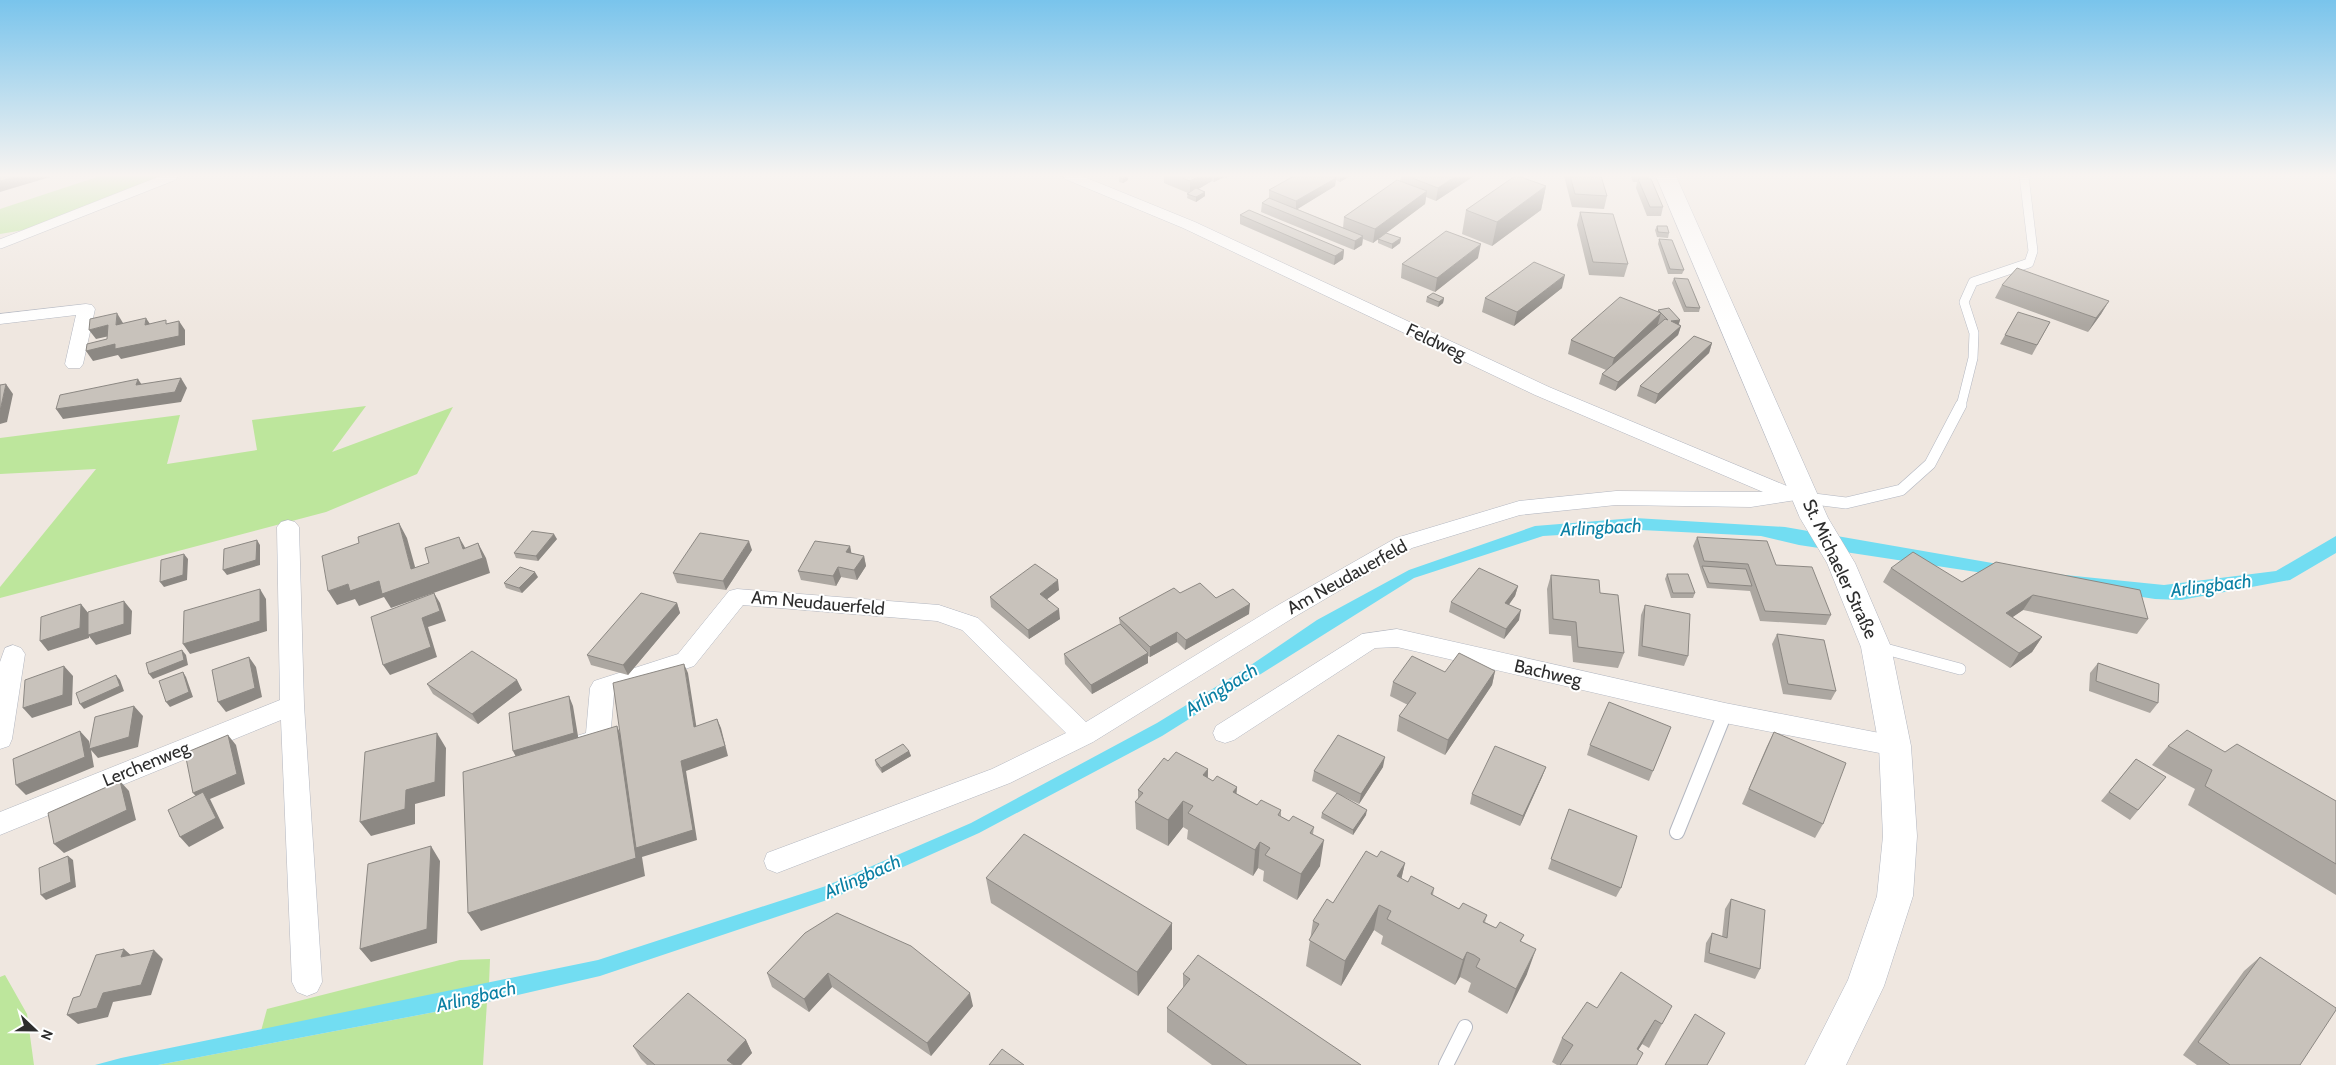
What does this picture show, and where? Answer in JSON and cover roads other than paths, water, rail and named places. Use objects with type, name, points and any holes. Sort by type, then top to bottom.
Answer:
[{"type":"main road","name":"St. Michaeler Straße","points":[[1687,226],[1803,504],[1841,562],[1876,647],[1895,746],[1900,836],[1896,896],[1865,986],[1825,1065]]},
{"type":"street","name":"Feldweg","points":[[1190,226],[1542,392],[1803,504]]},
{"type":"street","points":[[0,319],[86,309],[74,364]]},
{"type":"street","name":"Am Neudauerfeld","points":[[777,861],[1001,776],[1084,735],[1288,610],[1404,543],[1519,508],[1616,498],[1751,500],[1803,504]]},
{"type":"street","points":[[288,527],[292,705],[307,982]]},
{"type":"street","name":"Am Neudauerfeld","points":[[562,750],[598,739],[602,688],[686,660],[737,597],[939,613],[970,624],[1084,735]]},
{"type":"street","name":"Bachweg","points":[[1225,733],[1370,640],[1396,638],[1724,713],[1895,746]]},
{"type":"street","points":[[0,739],[13,654]]},
{"type":"street","name":"Lerchenweg","points":[[0,824],[292,705]]},
{"type":"lane","points":[[0,244],[47,226]]},
{"type":"lane","points":[[1803,504],[1846,503],[1901,490],[1930,464],[1960,410],[1973,358],[1974,333],[1964,302],[1973,282],[2029,263],[2033,251],[2030,226]]},
{"type":"lane","points":[[1876,647],[1960,669]]},
{"type":"lane","points":[[1677,832],[1724,713]]},
{"type":"lane","points":[[1446,1065],[1465,1027]]},
{"type":"water","name":"Arlingbach","points":[[1635,518],[1785,527],[2055,574],[2164,585],[2276,571],[2336,536],[2336,553],[2290,580],[2181,600],[2155,599],[1799,545],[1761,536],[1641,530],[1543,536],[1414,578],[1162,736],[979,833],[836,897],[600,976],[487,1002],[158,1065],[95,1065],[121,1058],[598,960],[826,886],[971,823],[1157,723],[1245,669],[1317,620],[1409,570],[1535,526]]}]
